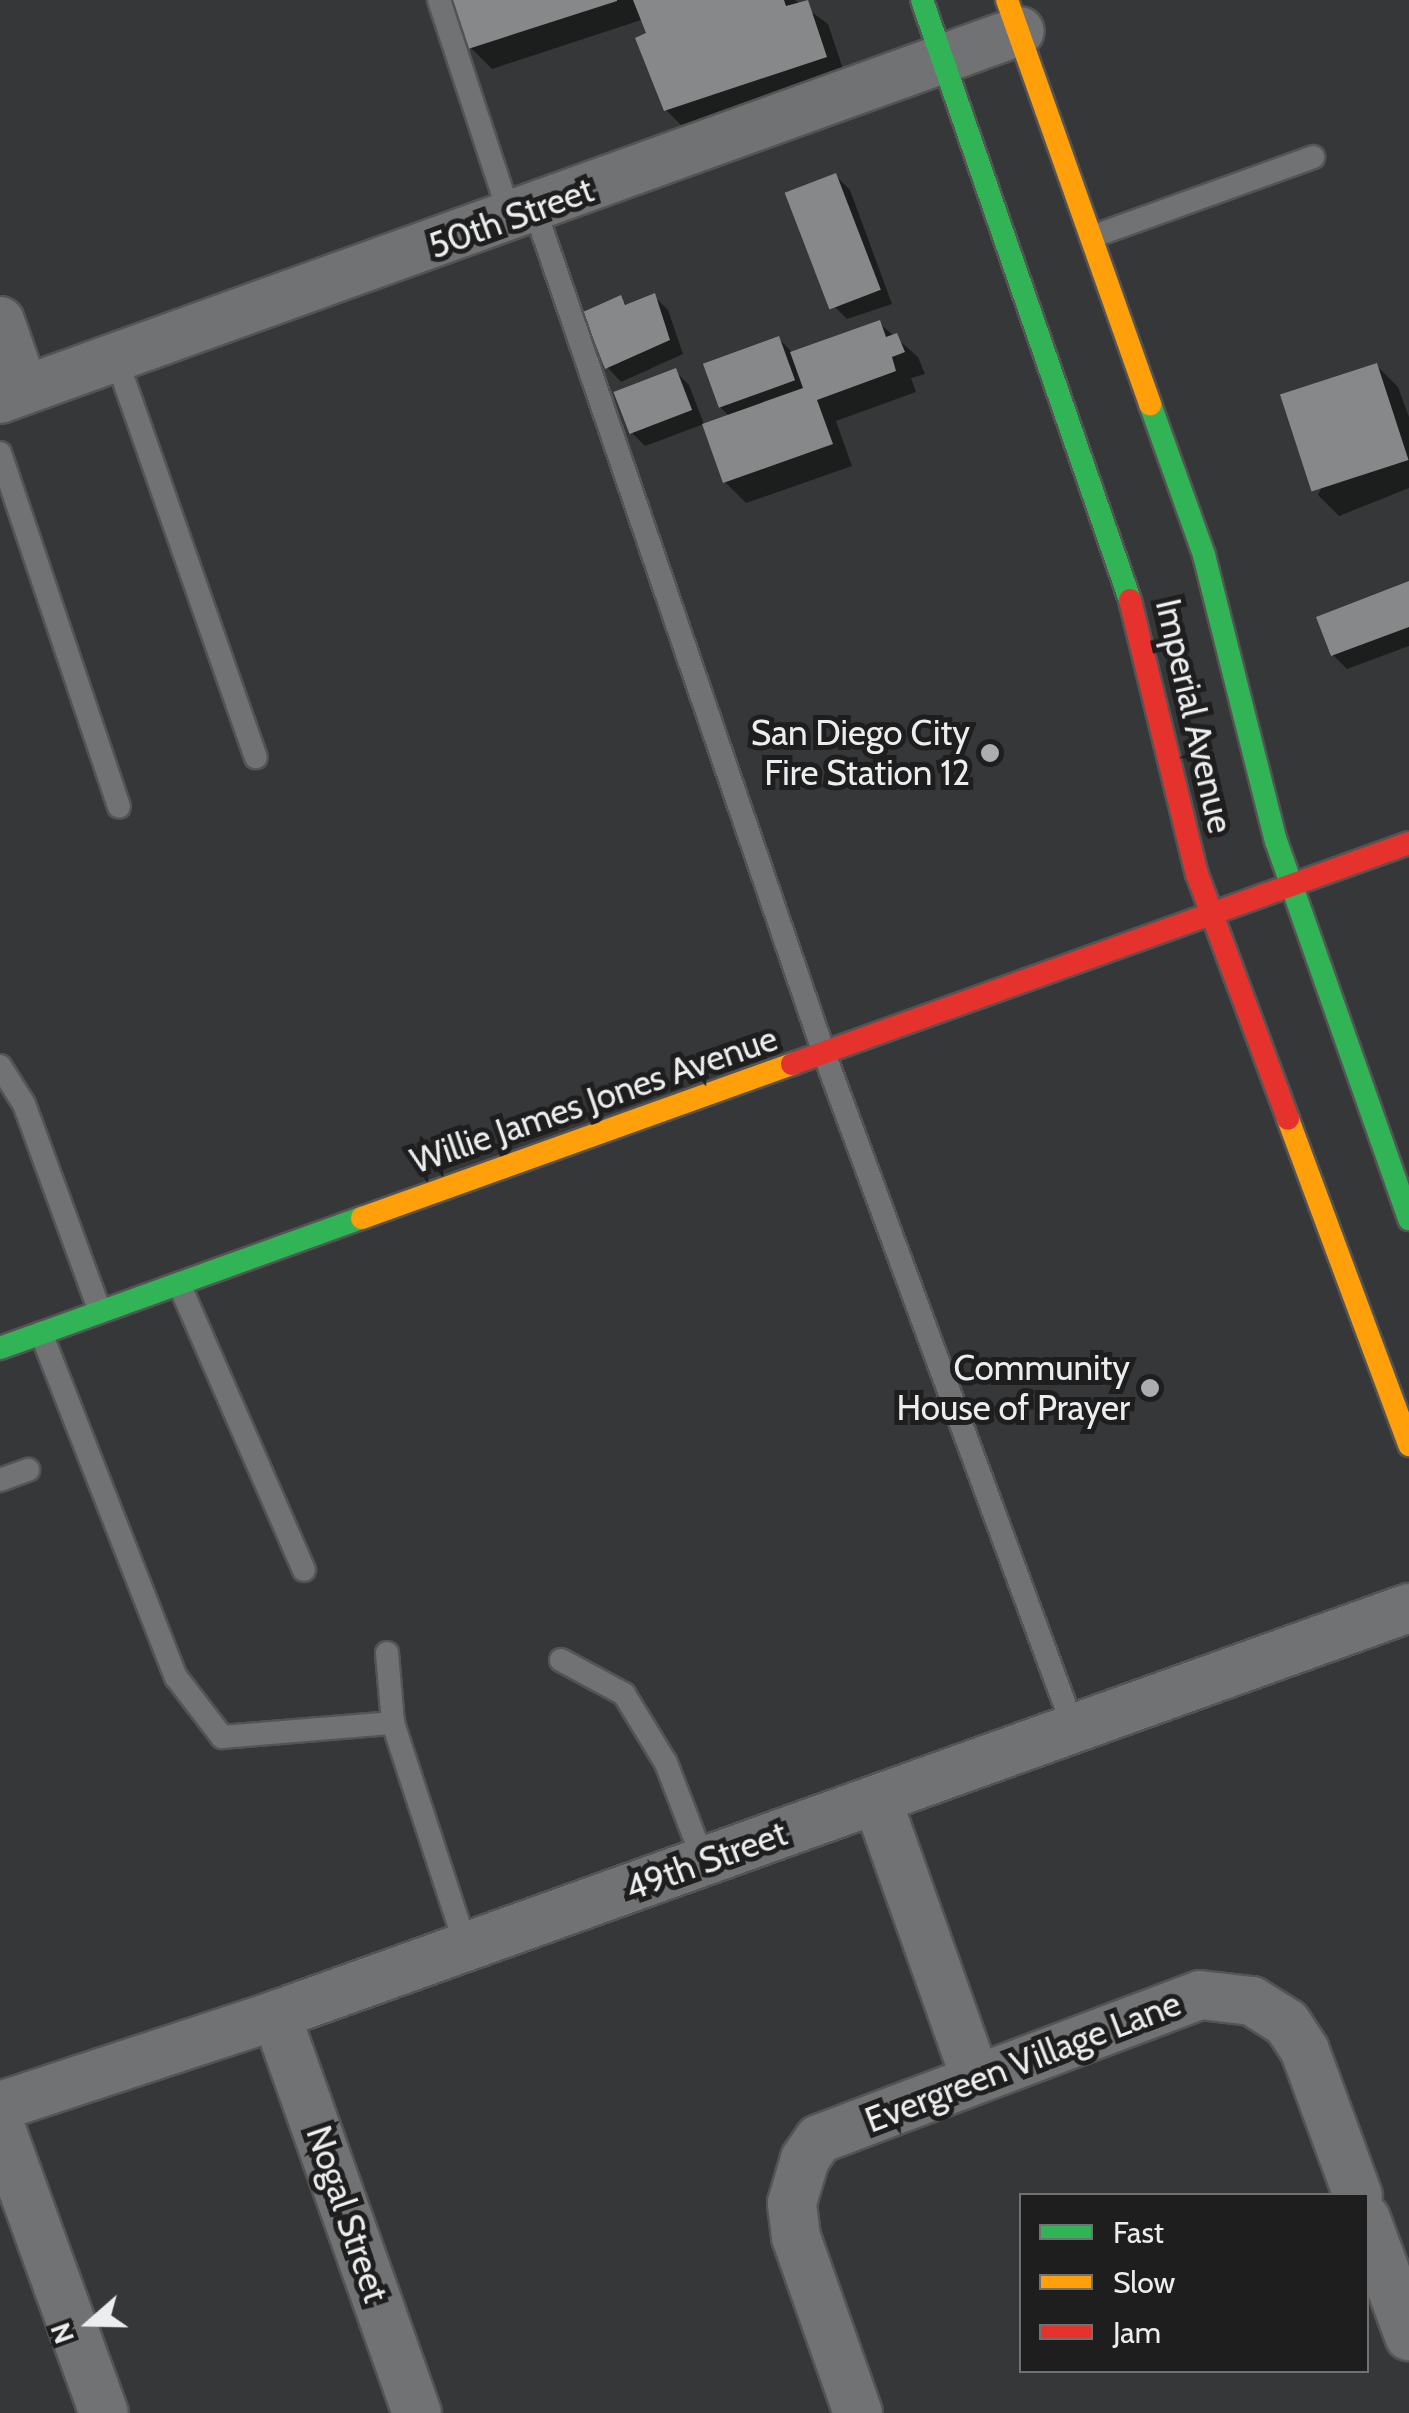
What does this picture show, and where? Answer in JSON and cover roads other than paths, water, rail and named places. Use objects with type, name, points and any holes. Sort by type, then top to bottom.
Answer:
[{"type":"main road","name":"Imperial Avenue","points":[[922,0],[1052,355],[1124,574],[1211,916],[1409,1445]]},
{"type":"main road","name":"Imperial Avenue","points":[[1014,16],[1204,555],[1292,886],[1409,1219]]},
{"type":"main road","name":"Willie James Jones Avenue","points":[[0,1348],[1409,844]]},
{"type":"street","name":"50th Street","points":[[12,394],[943,61],[1014,16]]},
{"type":"street","points":[[0,320],[12,394]]},
{"type":"street","name":"49th Street","points":[[0,2106],[276,2015],[1409,1608]]},
{"type":"street","points":[[877,1800],[975,2077]]},
{"type":"street","name":"Evergreen Village Lane","points":[[858,2413],[796,2237],[792,2203],[805,2158],[819,2139],[975,2077],[1200,1996],[1252,2001],[1286,2023],[1305,2051],[1357,2193]]},
{"type":"street","name":"Nogal Street","points":[[276,2015],[418,2413]]},
{"type":"street","points":[[0,2126],[104,2413]]},
{"type":"street","points":[[1369,2227],[1409,2336]]},
{"type":"lane","points":[[439,0],[523,214],[825,1056],[1074,1729]]},
{"type":"lane","points":[[1094,236],[1313,157]]},
{"type":"lane","points":[[116,358],[256,757]]},
{"type":"lane","points":[[0,452],[119,807]]},
{"type":"lane","points":[[0,1066],[24,1104],[100,1312]]},
{"type":"lane","points":[[178,1284],[304,1570]]},
{"type":"lane","points":[[41,1333],[176,1677],[222,1737],[393,1722]]},
{"type":"lane","points":[[0,1480],[28,1470]]},
{"type":"lane","points":[[388,1653],[393,1722],[466,1947]]},
{"type":"lane","points":[[560,1660],[624,1694],[666,1763],[704,1862]]},
{"type":"place","name":"San Diego City Fire Station 12","points":[[990,753]]},
{"type":"place","name":"Community House of Prayer","points":[[1150,1388]]}]
